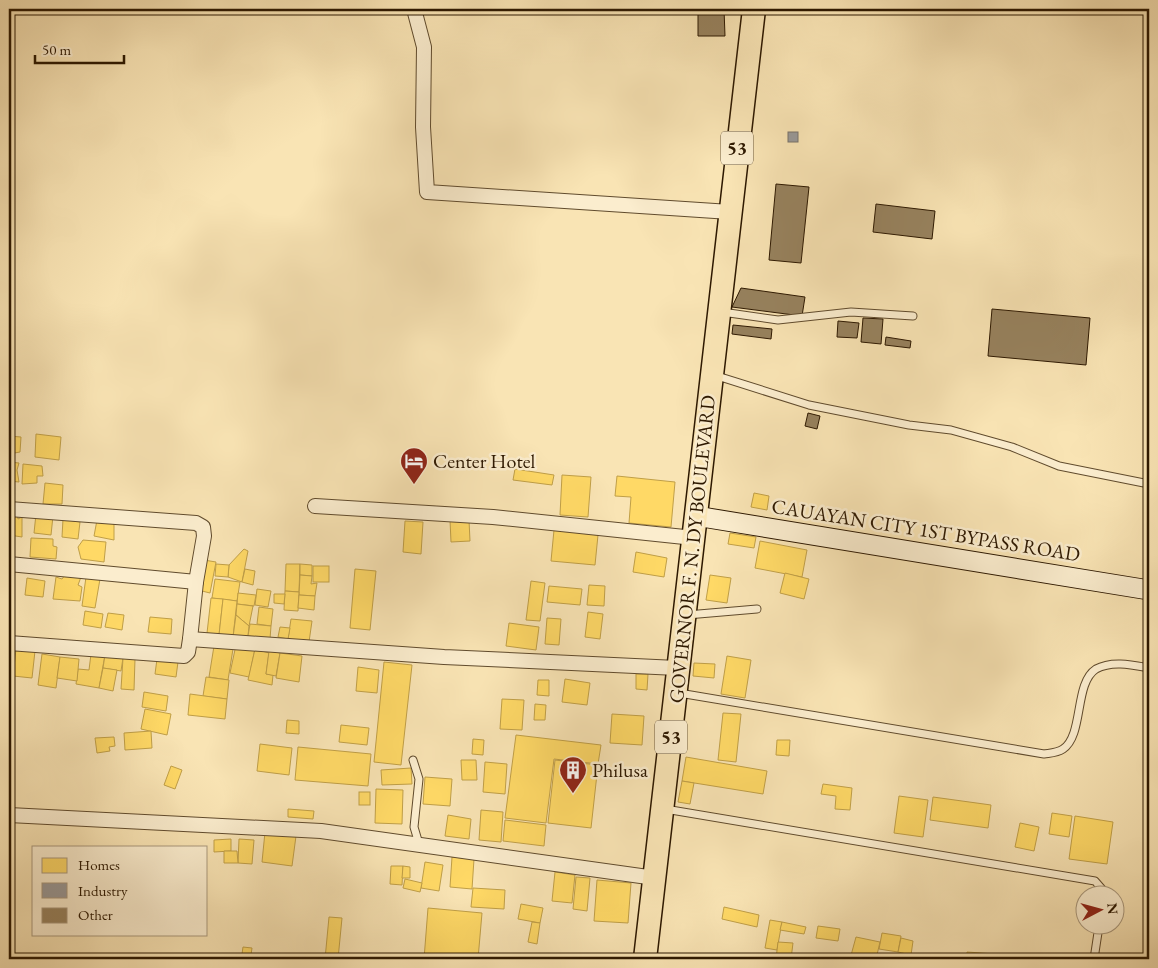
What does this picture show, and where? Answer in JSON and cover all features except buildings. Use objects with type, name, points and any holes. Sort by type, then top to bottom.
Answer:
[{"type":"highway","name":"53","points":[[730,212],[754,9]]},
{"type":"highway","name":"GOVERNOR F. N. DY BOULEVARD","points":[[645,959],[677,693],[677,668],[694,538],[730,212]]},
{"type":"main road","name":"CAUAYAN CITY 1ST BYPASS ROAD","points":[[696,516],[1149,590]]},
{"type":"street","points":[[414,9],[424,47],[423,127],[427,192],[730,212]]},
{"type":"street","points":[[315,506],[494,517],[694,538]]},
{"type":"street","points":[[9,509],[200,525],[204,536],[196,582],[188,652],[184,656],[9,643]]},
{"type":"street","points":[[9,564],[196,582]]},
{"type":"street","points":[[190,639],[444,657],[677,668]]},
{"type":"street","points":[[9,815],[321,831],[655,878]]},
{"type":"lane","points":[[719,311],[778,320],[851,312],[913,316]]},
{"type":"lane","points":[[712,374],[809,405],[909,425],[951,430],[1012,447],[1059,466],[1149,484]]},
{"type":"lane","points":[[684,615],[757,610]]},
{"type":"lane","points":[[677,693],[1044,754],[1063,749],[1071,740],[1087,680],[1095,670],[1115,664],[1149,668]]},
{"type":"lane","points":[[413,760],[419,779],[414,827],[419,844]]},
{"type":"lane","points":[[662,809],[1095,881],[1099,886]]},
{"type":"lane","points":[[1094,959],[1098,936]]},
{"type":"place","name":"Center Hotel","points":[[414,485]]},
{"type":"place","name":"Philusa","points":[[573,794]]}]
